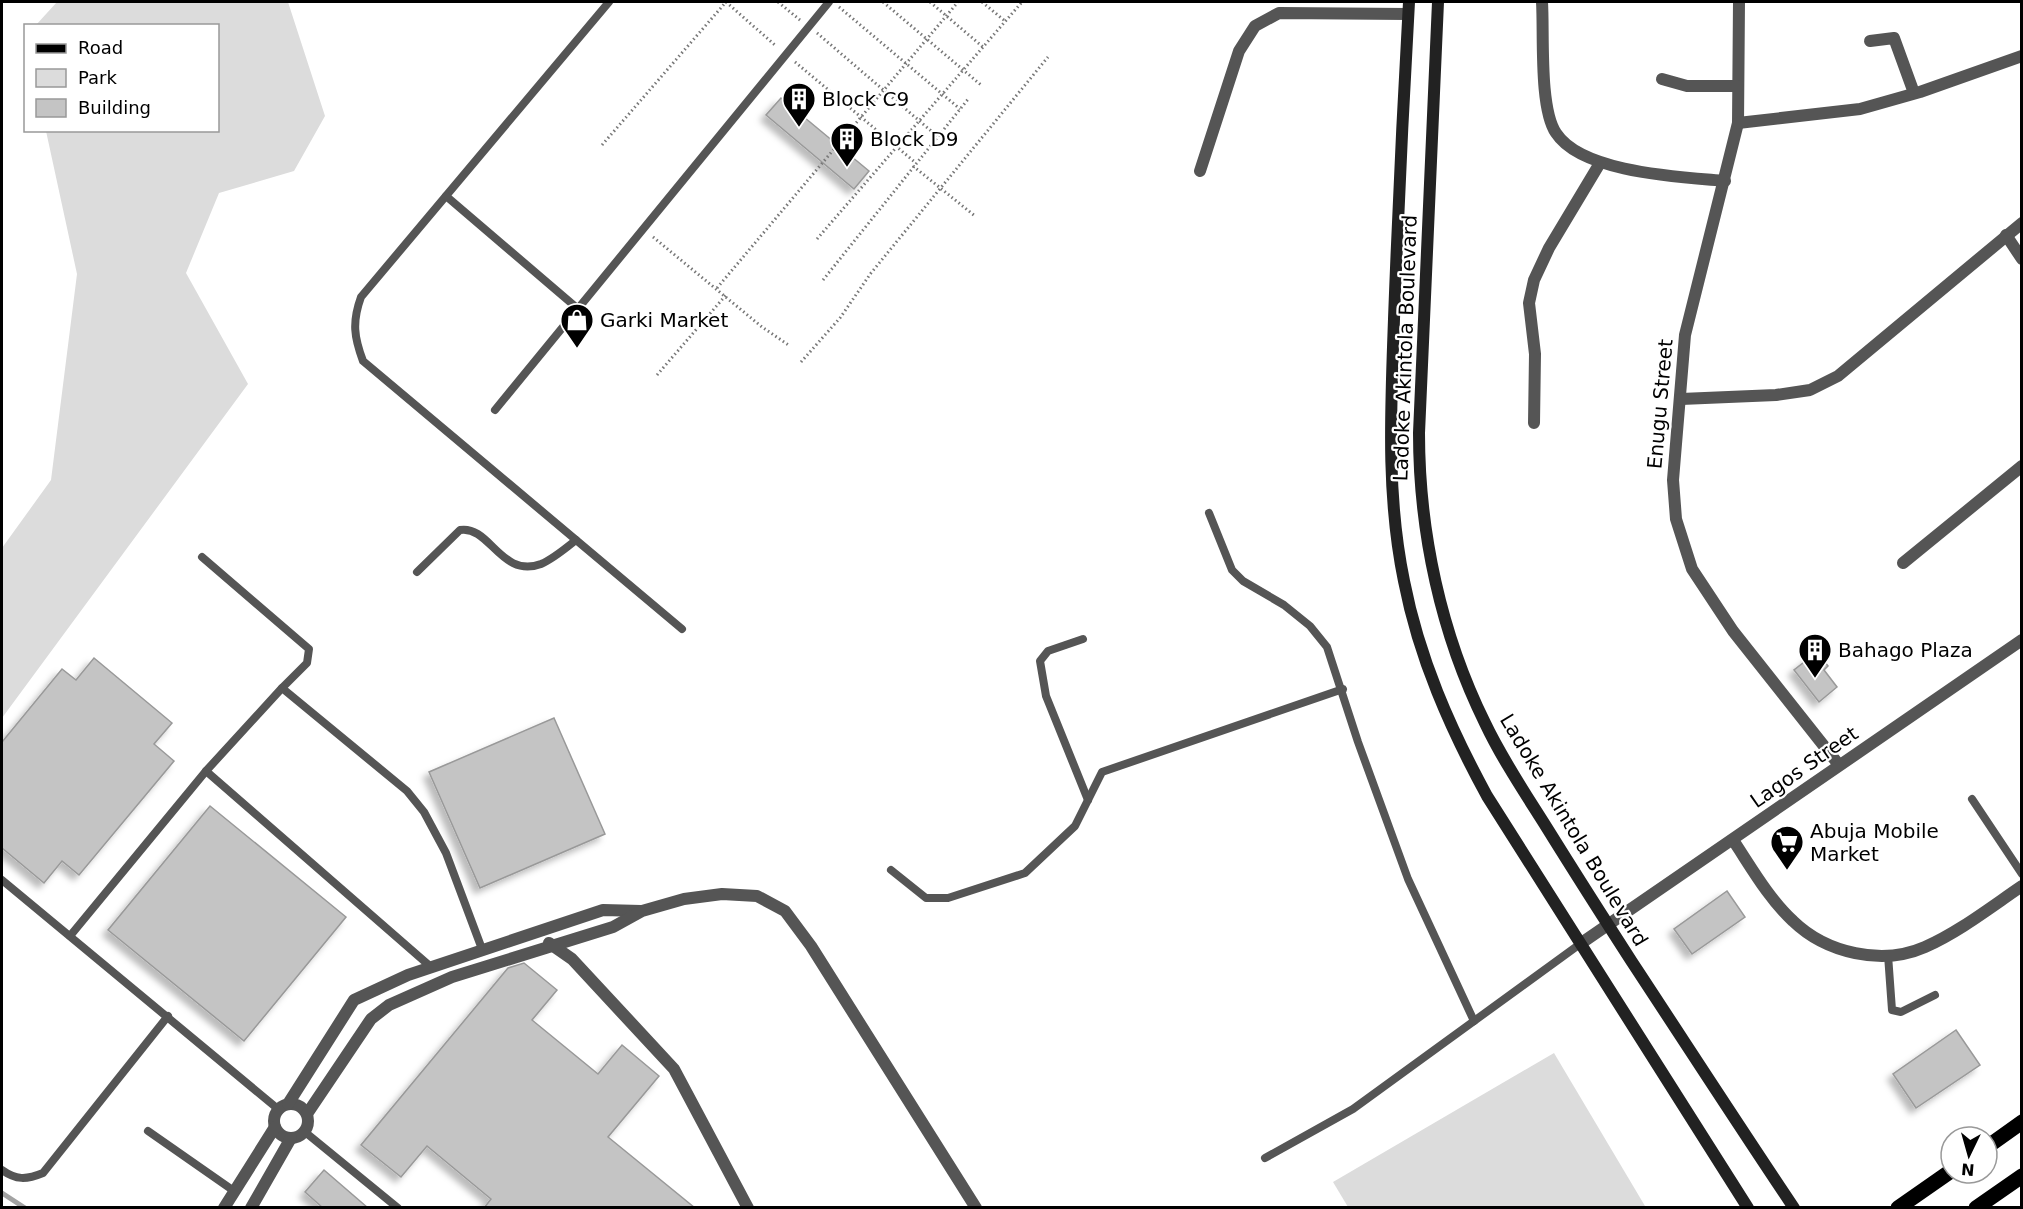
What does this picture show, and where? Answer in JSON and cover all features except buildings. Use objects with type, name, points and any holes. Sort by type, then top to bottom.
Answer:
[{"type":"main road","points":[[1999,1138],[2022,1122]]},
{"type":"main road","points":[[1976,1208],[2022,1176]]},
{"type":"main road","points":[[1898,1208],[1939,1179]]},
{"type":"street","name":"Ladoke Akintola Boulevard","points":[[1438,2],[1419,434],[1419,477],[1425,529],[1435,578],[1461,666],[1484,722],[1514,776],[1607,924],[1794,1208]]},
{"type":"street","points":[[1542,2],[1545,96],[1556,134],[1568,145],[1600,163],[1643,173],[1725,181]]},
{"type":"street","name":"Enugu Street","points":[[1739,2],[1738,123],[1685,334],[1673,480],[1676,519],[1692,568],[1733,631],[1839,765]]},
{"type":"street","name":"Ladoke Akintola Boulevard","points":[[1408,8],[1390,433],[1391,480],[1404,582],[1431,680],[1456,738],[1487,796],[1748,1208]]},
{"type":"street","points":[[1200,171],[1239,51],[1255,26],[1280,13],[1408,8]]},
{"type":"street","points":[[1870,41],[1894,38],[1914,93]]},
{"type":"street","points":[[1738,123],[1860,109],[2022,56]]},
{"type":"street","points":[[1662,79],[1687,86],[1738,86]]},
{"type":"street","points":[[1534,423],[1534,354],[1529,303],[1534,280],[1549,248],[1600,163]]},
{"type":"street","points":[[1681,399],[1776,395],[1810,390],[1838,376],[2022,223]]},
{"type":"street","points":[[2006,235],[2022,259]]},
{"type":"street","points":[[1903,563],[2022,466]]},
{"type":"street","name":"Lagos Street","points":[[1580,944],[2022,640]]},
{"type":"street","points":[[1733,840],[1793,921],[1822,943],[1858,954],[1888,955],[1924,948],[2022,886]]},
{"type":"street","points":[[307,1114],[371,1019],[389,1005],[452,977],[613,927],[642,911],[684,899],[722,894],[757,896],[785,910],[811,946],[976,1208]]},
{"type":"street","points":[[283,1106],[300,1106],[307,1114],[308,1126],[304,1132],[291,1138],[285,1137],[274,1127],[273,1121],[283,1106],[354,1000],[430,966],[603,910],[642,911]]},
{"type":"street","points":[[535,933],[572,959],[674,1069],[748,1208]]},
{"type":"street","points":[[224,1208],[274,1127]]},
{"type":"street","points":[[251,1208],[291,1138]]},
{"type":"lane","points":[[609,2],[361,297],[354,319],[355,338],[363,361],[682,629]]},
{"type":"lane","points":[[495,410],[784,53],[831,2]]},
{"type":"lane","points":[[446,196],[577,308]]},
{"type":"lane","points":[[1209,513],[1232,570],[1310,626],[1327,647],[1343,689],[1358,742],[1408,879],[1474,1021]]},
{"type":"lane","points":[[417,572],[460,530],[469,529],[478,534],[500,555],[516,565],[531,567],[543,564],[576,540]]},
{"type":"lane","points":[[70,936],[206,771],[307,663],[309,649],[202,557]]},
{"type":"lane","points":[[1083,639],[1048,651],[1040,661],[1047,696],[1088,800]]},
{"type":"lane","points":[[282,688],[407,791],[424,812],[446,853],[482,949]]},
{"type":"lane","points":[[891,870],[926,898],[948,898],[1025,873],[1075,826],[1102,772],[1343,689]]},
{"type":"lane","points":[[206,771],[430,966]]},
{"type":"lane","points":[[1972,799],[2022,874]]},
{"type":"lane","points":[[2,880],[168,1016],[283,1106]]},
{"type":"lane","points":[[1265,1158],[1353,1109],[1580,944]]},
{"type":"lane","points":[[1888,955],[1892,1010],[1901,1012],[1935,995]]},
{"type":"lane","points":[[2,1170],[14,1178],[29,1179],[43,1173],[168,1016]]},
{"type":"lane","points":[[148,1131],[234,1191]]},
{"type":"lane","points":[[304,1132],[398,1208]]},
{"type":"path","points":[[602,145],[726,2],[975,216]]},
{"type":"path","points":[[778,2],[937,137]]},
{"type":"path","points":[[831,2],[960,109]]},
{"type":"path","points":[[883,2],[981,85]]},
{"type":"path","points":[[930,2],[983,46]]},
{"type":"path","points":[[717,288],[882,89],[958,2]]},
{"type":"path","points":[[982,2],[1005,21]]},
{"type":"path","points":[[817,238],[1022,2]]},
{"type":"path","points":[[801,362],[840,318],[871,273],[1048,57]]},
{"type":"path","points":[[823,280],[969,98]]},
{"type":"path","points":[[642,228],[790,346]]},
{"type":"path","points":[[657,375],[726,295]]},
{"type":"green space","points":[[57,2],[288,2],[325,116],[294,171],[219,193],[186,273],[248,384],[2,718],[2,548],[51,480],[77,274],[46,132],[219,132],[219,24],[37,24]]},
{"type":"green space","points":[[1554,1053],[1645,1206],[1348,1207],[1333,1182]]},
{"type":"waterway","points":[[2,1193],[25,1208]]},
{"type":"place","name":"Block C9","points":[[799,128]]},
{"type":"place","name":"Block D9","points":[[847,168]]},
{"type":"place","name":"Garki Market","points":[[577,349]]},
{"type":"place","name":"Bahago Plaza","points":[[1815,679]]},
{"type":"place","name":"Abuja Mobile Market","points":[[1787,871]]}]
